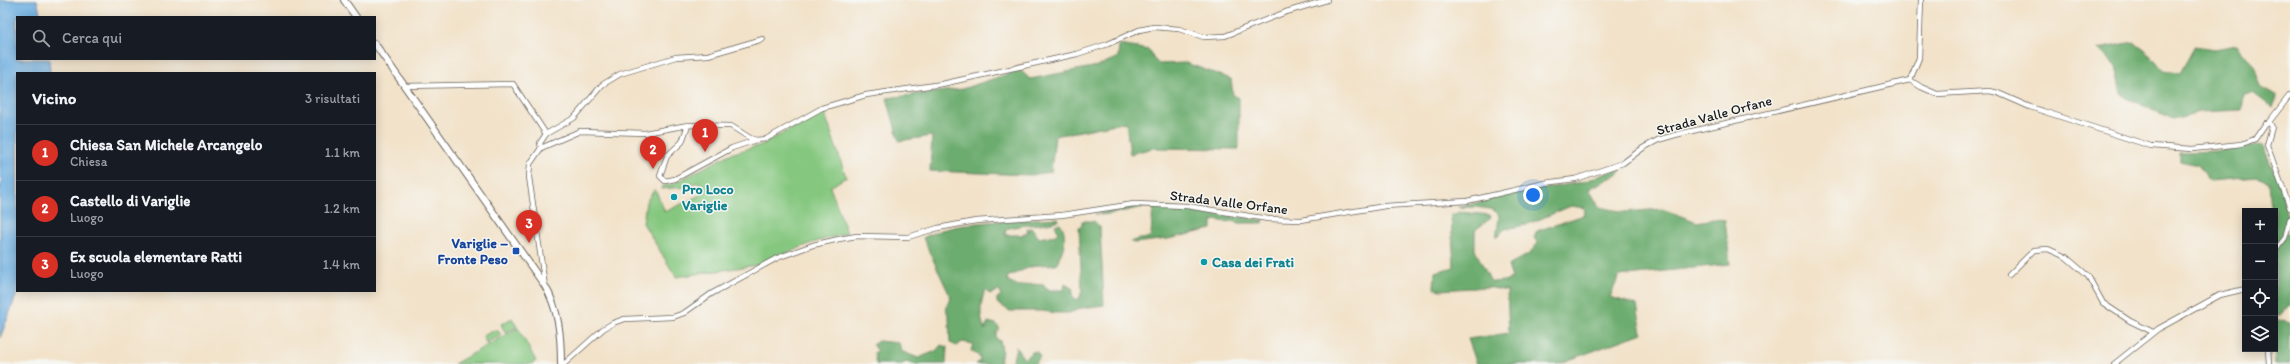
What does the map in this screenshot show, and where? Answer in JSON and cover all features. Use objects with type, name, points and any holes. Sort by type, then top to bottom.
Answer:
[{"type":"street","points":[[344,0],[355,16]]},
{"type":"street","points":[[688,125],[682,142],[667,156],[662,168],[660,176],[665,181],[675,179],[732,148],[766,138],[822,108],[866,95],[942,84],[1077,54],[1108,44],[1139,30],[1154,27],[1179,29],[1204,37],[1225,36],[1286,12],[1327,0]]},
{"type":"street","points":[[1921,0],[1920,58],[1910,80],[1937,94],[1990,91],[2030,107],[2151,146],[2192,149],[2242,144],[2256,139],[2290,95]]},
{"type":"street","points":[[541,148],[540,143],[546,134],[574,118],[602,85],[620,74],[676,56],[708,55],[763,39]]},
{"type":"street","points":[[376,45],[551,296],[561,333],[561,364]]},
{"type":"street","name":"Strada Valle Orfane","points":[[564,364],[603,329],[613,323],[624,319],[673,317],[684,313],[710,294],[777,258],[813,245],[839,239],[857,236],[908,238],[938,228],[976,221],[1062,215],[1134,204],[1187,206],[1268,219],[1301,220],[1385,206],[1467,201],[1545,183],[1575,179],[1623,163],[1643,148],[1658,140],[1675,135],[1910,80]]},
{"type":"street","points":[[404,86],[513,84],[546,134]]},
{"type":"street","points":[[2269,122],[2272,127],[2267,145],[2290,208]]},
{"type":"street","points":[[545,286],[528,177],[530,164],[541,148],[580,130],[645,133],[688,125],[731,126],[756,140]]},
{"type":"street","points":[[2278,246],[2285,238],[2290,218]]},
{"type":"street","points":[[2009,275],[2034,250],[2048,249],[2066,257],[2088,276],[2103,303],[2153,332]]},
{"type":"street","points":[[2114,364],[2136,348],[2153,332],[2220,295],[2242,290]]},
{"type":"street","points":[[2268,352],[2269,364]]},
{"type":"green space","points":[[2133,42],[2143,47],[2163,71],[2180,73],[2195,46],[2214,49],[2237,45],[2255,67],[2260,86],[2277,96],[2273,108],[2253,93],[2244,95],[2242,110],[2199,112],[2173,119],[2126,98],[2122,94],[2116,66],[2099,49]]},
{"type":"green space","points":[[1119,45],[1149,50],[1153,58],[1159,64],[1186,63],[1231,79],[1233,95],[1239,98],[1239,149],[1153,148],[1130,154],[1126,122],[1055,136],[1051,172],[1030,175],[930,171],[932,136],[899,141],[887,98],[962,89],[1020,70],[1030,79],[1098,66],[1118,57]]},
{"type":"green space","points":[[824,111],[846,177],[830,187],[847,233],[812,243],[757,265],[676,277],[643,223],[646,202],[655,189],[665,212],[704,193],[699,182],[684,187],[661,189],[663,186],[673,184],[730,154],[761,145]]},
{"type":"green space","points":[[2256,145],[2263,146],[2279,183],[2288,215],[2282,233],[2290,233],[2290,306],[2279,317],[2278,208],[2271,208],[2269,182],[2257,177],[2210,181],[2198,165],[2180,161],[2180,152],[2218,151]]},
{"type":"green space","points":[[1623,167],[1618,174],[1589,189],[1599,207],[1625,212],[1662,209],[1697,222],[1714,219],[1725,220],[1730,264],[1619,276],[1610,297],[1637,305],[1642,333],[1558,364],[1477,364],[1468,339],[1509,333],[1507,291],[1488,287],[1440,290],[1434,288],[1435,272],[1454,267],[1451,215],[1460,212],[1490,215],[1491,218],[1475,230],[1475,250],[1491,282],[1504,281],[1512,278],[1508,266],[1529,254],[1538,243],[1534,238],[1537,231],[1584,215],[1585,208],[1571,206],[1526,225],[1505,229],[1496,238],[1499,216],[1497,212],[1474,207],[1458,207],[1522,192],[1583,182]]},
{"type":"green space","points":[[1151,206],[1264,220],[1263,223],[1239,223],[1218,220],[1212,221],[1212,229],[1168,239],[1134,243],[1131,242],[1147,238],[1151,235],[1153,207],[1138,208],[1100,215],[1095,214],[1129,207]]},
{"type":"green space","points":[[1058,218],[1059,220],[1053,222],[1006,229],[1005,235],[1021,235],[1028,232],[1027,229],[1032,228],[1039,238],[1056,235],[1058,232],[1055,225],[1060,223],[1064,231],[1064,245],[1058,263],[1051,265],[1039,265],[1027,269],[1007,277],[1008,281],[1019,286],[1031,284],[1043,285],[1050,290],[1064,290],[1065,284],[1073,289],[1072,296],[1075,300],[1079,299],[1082,291],[1079,227],[1082,226],[1082,221],[1094,221],[1100,227],[1104,305],[1082,308],[1069,313],[1010,311],[997,303],[997,298],[1001,295],[999,290],[990,295],[985,290],[981,310],[983,325],[985,330],[988,322],[996,324],[1000,329],[996,333],[996,338],[1000,341],[1002,350],[1000,364],[976,364],[980,361],[979,356],[971,351],[973,344],[962,342],[957,346],[950,343],[949,318],[946,309],[951,298],[923,238],[936,232],[969,224],[1008,220]]},
{"type":"green space","points":[[512,318],[517,327],[505,333],[501,324]]},
{"type":"green space","points":[[2278,320],[2290,323],[2290,364],[2275,364],[2275,352],[2278,352]]},
{"type":"green space","points":[[518,328],[536,361],[531,364],[454,364]]},
{"type":"green space","points":[[497,329],[501,335],[486,343],[483,336]]},
{"type":"green space","points":[[878,341],[899,343],[901,351],[918,358],[936,351],[941,345],[947,347],[946,364],[913,364],[906,362],[902,364],[876,364],[874,353],[877,350],[872,345]]},
{"type":"green space","points":[[1016,347],[1024,359],[1032,352],[1037,352],[1040,357],[1035,364],[1012,364]]},
{"type":"water","points":[[0,0],[37,0],[41,16],[16,16],[16,60],[49,60],[50,72],[16,72],[16,292],[18,292],[0,338],[0,187],[2,181],[0,177]]},
{"type":"place","name":"Chiesa San Michele Arcangelo","points":[[705,152]]},
{"type":"place","name":"Castello di Variglie","points":[[653,169]]},
{"type":"place","name":"Pro Loco Variglie","points":[[674,197]]},
{"type":"place","name":"Ex scuola elementare Ratti","points":[[529,243]]},
{"type":"place","name":"Variglie – Fronte Peso","points":[[516,251]]},
{"type":"place","name":"Casa dei Frati","points":[[1204,262]]}]
